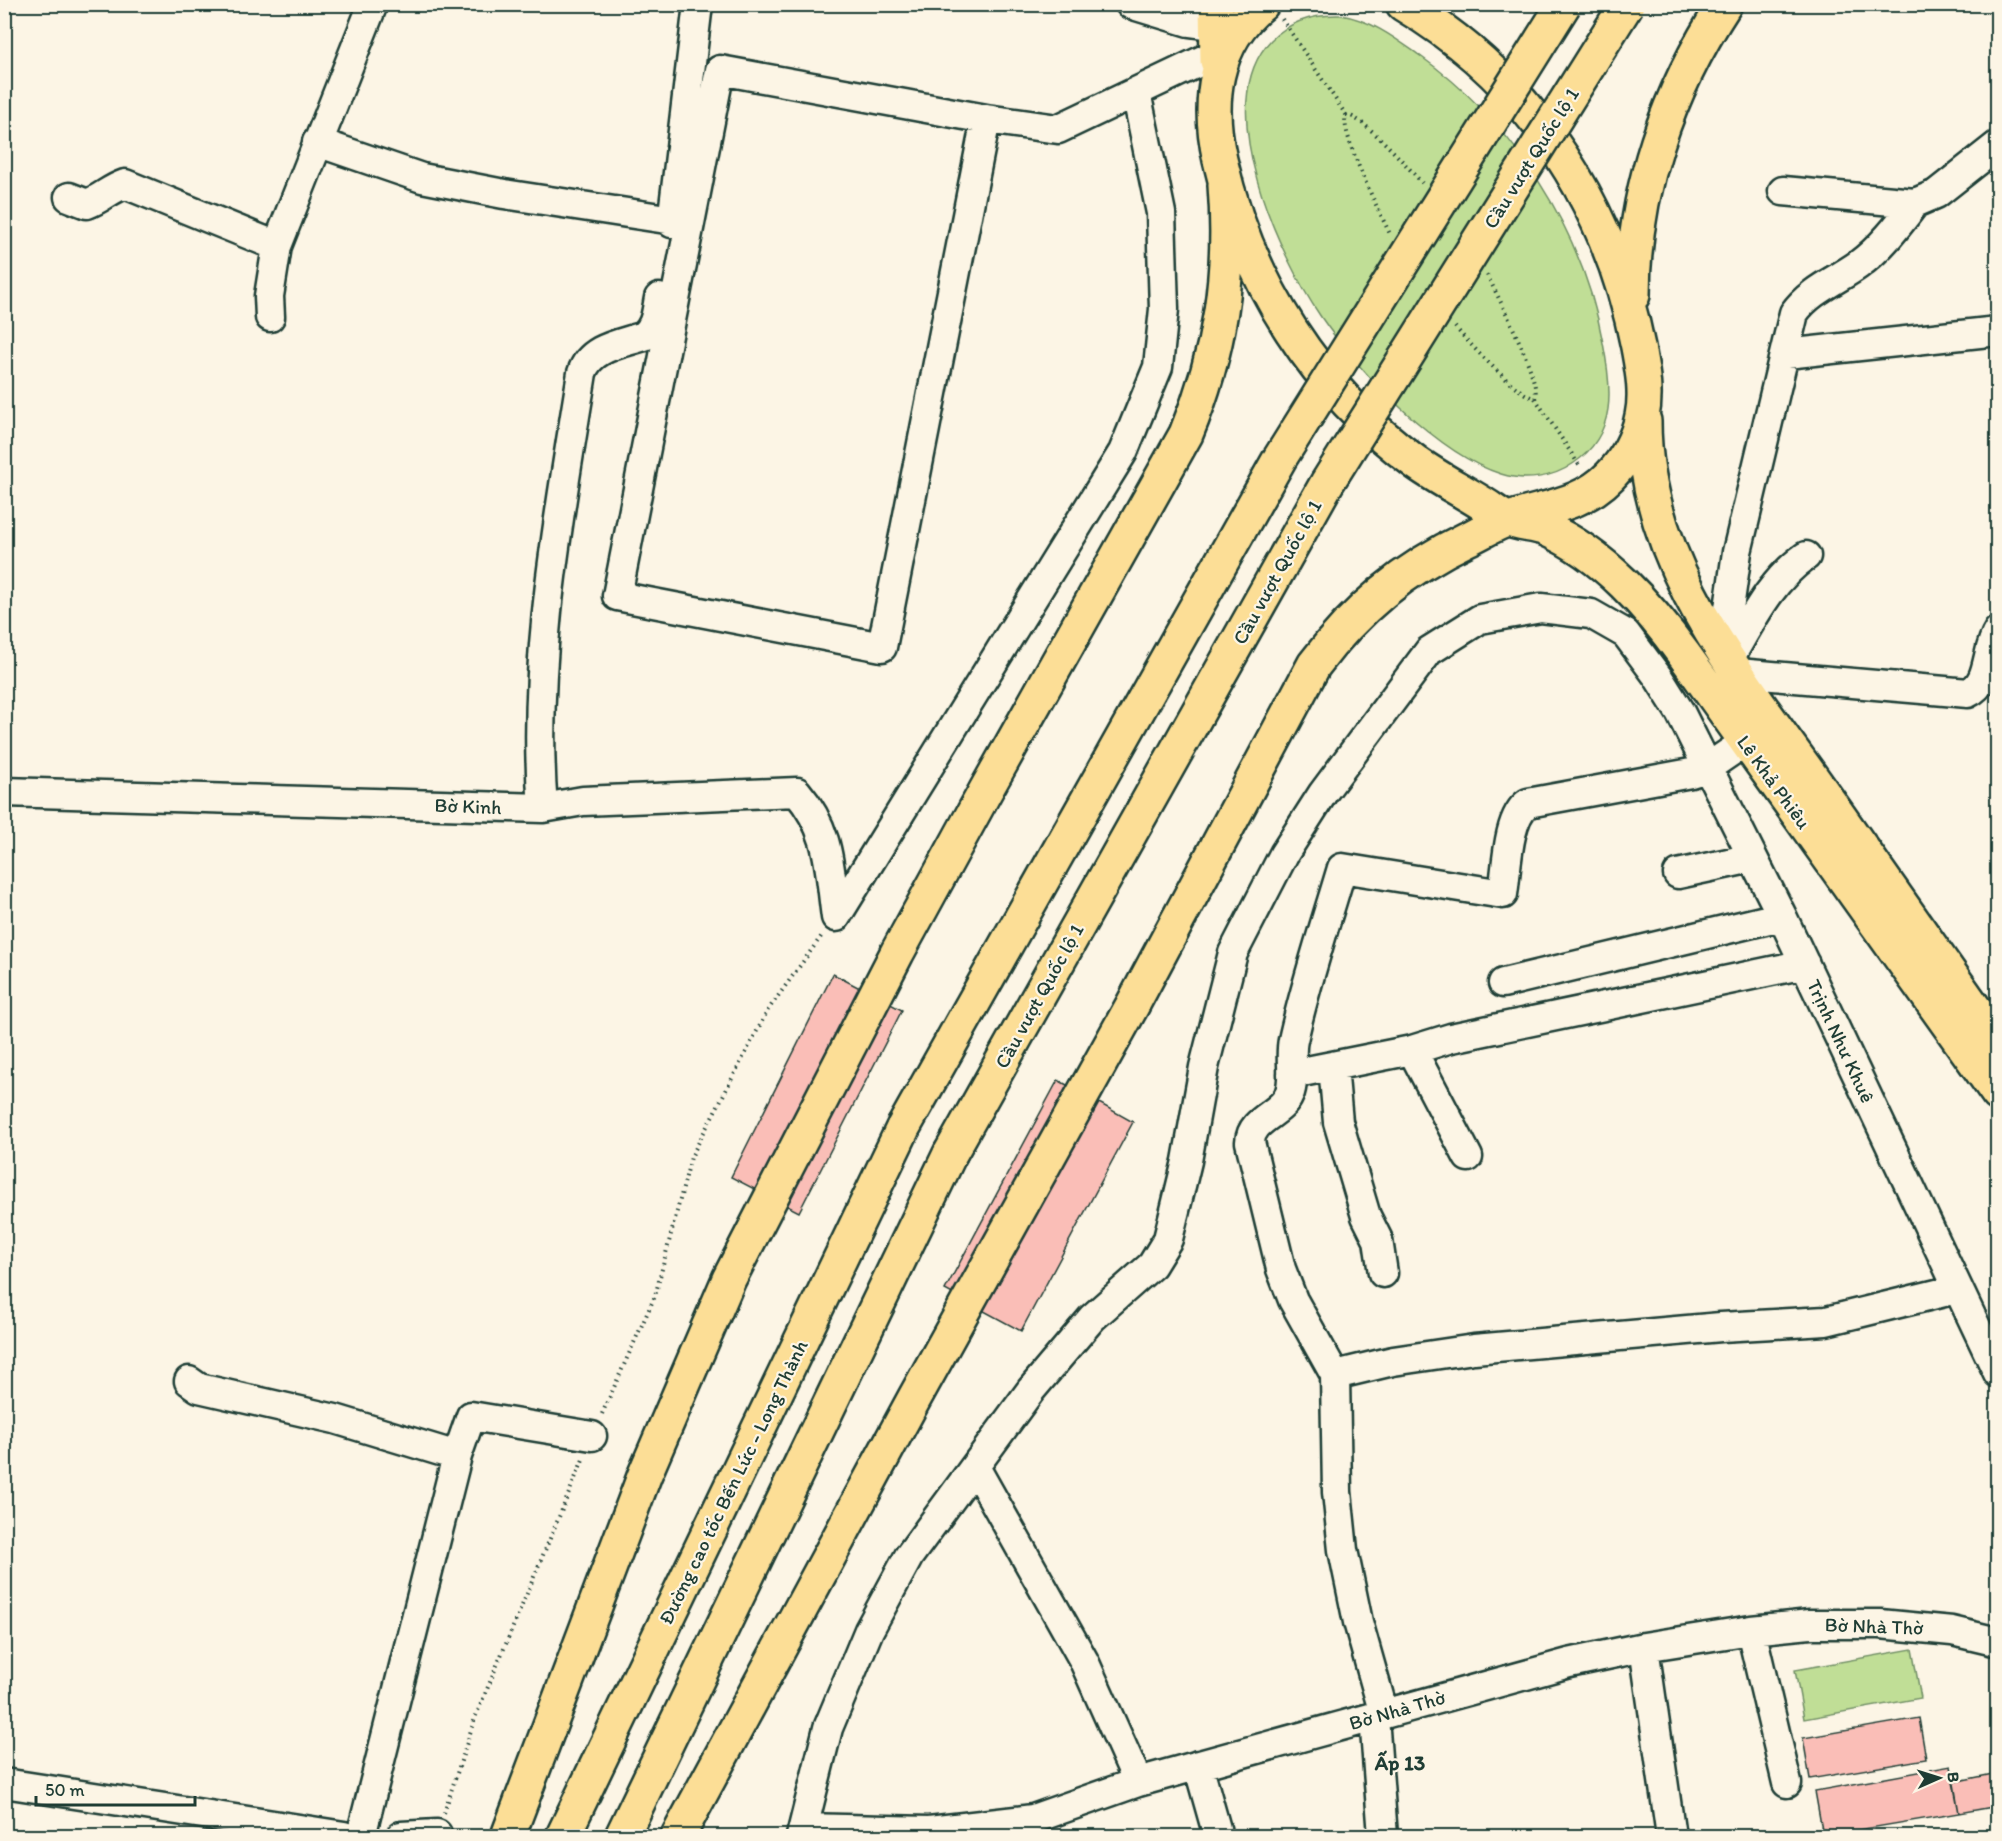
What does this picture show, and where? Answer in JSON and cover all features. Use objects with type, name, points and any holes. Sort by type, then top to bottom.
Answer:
[{"type":"highway","points":[[678,1836],[914,1399],[1132,1006],[1314,664],[1352,618],[1397,579],[1446,549],[1508,520],[1559,507],[1595,489],[1620,465],[1630,450],[1642,415],[1645,396],[1634,324],[1624,288],[1598,220],[1581,188],[1538,123],[1482,63],[1451,37],[1403,4]]},
{"type":"highway","name":"Đường cao tốc Bến Lức - Long Thành","points":[[563,1836],[903,1128],[1280,458],[1564,4]]},
{"type":"highway","name":"Cầu vượt Quốc lộ 1","points":[[622,1836],[950,1154],[1327,483],[1628,4]]},
{"type":"highway","points":[[1634,324],[1635,248],[1649,170],[1676,92],[1725,4]]},
{"type":"highway","points":[[508,1836],[645,1474],[729,1279],[920,912],[1186,434],[1203,390],[1220,327],[1228,257],[1225,185],[1216,145],[1213,100],[1217,41],[1228,42],[1239,26],[1270,9]]},
{"type":"highway","name":"Lê Khả Phiêu","points":[[1225,185],[1253,263],[1271,300],[1293,335],[1338,392],[1363,418],[1419,465],[1508,520],[1545,529],[1603,566],[1648,608],[1998,1094]]},
{"type":"highway","name":"Lê Khả Phiêu","points":[[1645,396],[1647,456],[1658,517],[1678,574],[1696,610],[1998,1042]]},
{"type":"street","points":[[270,317],[269,296],[277,246],[373,4]]},
{"type":"street","points":[[543,808],[538,752],[545,633],[582,373],[587,360],[597,352],[644,336],[654,324],[673,220],[698,4]]},
{"type":"street","points":[[986,119],[882,647],[617,596],[720,70],[986,119],[1058,129],[1136,92],[1217,41],[1189,22],[1130,4]]},
{"type":"street","points":[[836,917],[1122,452],[1158,367],[1164,309],[1161,213],[1136,92]]},
{"type":"street","points":[[317,142],[422,178],[504,194],[673,220]]},
{"type":"street","points":[[1730,661],[1737,552],[1786,354],[1790,326],[1800,304],[1878,248],[1915,203],[1936,194],[1998,145]]},
{"type":"street","points":[[69,196],[87,204],[101,199],[111,189],[125,184],[277,246]]},
{"type":"street","points":[[1783,191],[1915,203]]},
{"type":"street","points":[[1786,354],[1998,332]]},
{"type":"street","points":[[1730,661],[1770,592],[1791,567],[1806,556]]},
{"type":"street","name":"Trịnh Như Khuê","points":[[802,1832],[828,1728],[869,1630],[909,1556],[1031,1390],[1092,1318],[1152,1265],[1168,1239],[1187,1161],[1204,1068],[1233,953],[1284,854],[1323,793],[1429,651],[1480,619],[1541,608],[1591,614],[1626,634],[1680,712],[1782,916],[1998,1373]]},
{"type":"street","points":[[1730,661],[1968,693],[1978,689],[1982,681],[1993,639],[1998,631]]},
{"type":"street","points":[[1680,712],[1710,692]]},
{"type":"street","points":[[1383,1836],[1379,1715],[1343,1550],[1337,1492],[1335,1376],[1293,1300],[1281,1269],[1250,1142],[1251,1133],[1258,1123],[1288,1098],[1292,1074],[1292,1042],[1342,868],[1503,894],[1514,819],[1521,808],[1528,803],[1679,777],[1707,768],[1745,742]]},
{"type":"street","name":"Bờ Kinh","points":[[4,792],[543,808],[583,801],[797,792],[811,808],[826,839],[836,917]]},
{"type":"street","points":[[1678,874],[1752,858]]},
{"type":"street","points":[[1503,983],[1782,916]]},
{"type":"street","points":[[1292,1074],[1412,1050],[1451,1038],[1805,964]]},
{"type":"street","points":[[1412,1050],[1468,1157]]},
{"type":"street","points":[[1333,1066],[1338,1122],[1366,1216],[1378,1240],[1383,1273]]},
{"type":"street","points":[[1335,1376],[1393,1361],[1474,1349],[1722,1327],[1826,1321],[1957,1289]]},
{"type":"street","points":[[189,1381],[199,1388],[335,1419],[457,1456]]},
{"type":"street","points":[[361,1836],[457,1456],[470,1418],[475,1415],[592,1436]]},
{"type":"street","points":[[975,1467],[1041,1589],[1084,1661],[1138,1782]]},
{"type":"street","name":"Bờ Nhà Thờ","points":[[802,1832],[1034,1828],[1138,1782],[1379,1715],[1569,1663],[1644,1647],[1751,1630],[1810,1624],[1880,1624],[1952,1631],[1998,1642]]},
{"type":"street","points":[[1751,1630],[1787,1783]]},
{"type":"street","points":[[1644,1647],[1671,1836]]},
{"type":"street","points":[[1198,1765],[1218,1836]]},
{"type":"street","points":[[4,1783],[344,1836]]},
{"type":"street","points":[[401,1836],[437,1834]]},
{"type":"path","points":[[1270,9],[1346,115]]},
{"type":"path","points":[[1534,398],[1595,489]]},
{"type":"path","points":[[437,1834],[475,1718],[592,1436],[655,1296],[691,1157],[768,1010],[836,917]]},
{"type":"green space","points":[[1341,15],[1352,17],[1382,30],[1453,82],[1485,113],[1513,146],[1539,181],[1561,219],[1579,259],[1593,300],[1606,360],[1609,393],[1608,409],[1598,438],[1588,451],[1566,468],[1548,475],[1529,478],[1501,474],[1477,464],[1426,430],[1377,385],[1337,338],[1304,290],[1287,257],[1270,219],[1257,180],[1248,140],[1247,102],[1254,68],[1271,40],[1294,23],[1312,17]]},
{"type":"green space","points":[[1912,1649],[1921,1698],[1804,1719],[1795,1670]]},
{"type":"building","points":[[833,974],[902,1010],[799,1212],[731,1177]]},
{"type":"building","points":[[1058,1080],[1133,1122],[1021,1331],[945,1290]]},
{"type":"building","points":[[1919,1718],[1926,1759],[1810,1779],[1803,1738]]},
{"type":"building","points":[[1951,1766],[1959,1813],[1823,1836],[1815,1791]]},
{"type":"building","points":[[1998,1773],[1998,1806],[1959,1813],[1953,1782]]},
{"type":"district","name":"Ấp 13","points":[[1400,1763]]}]
